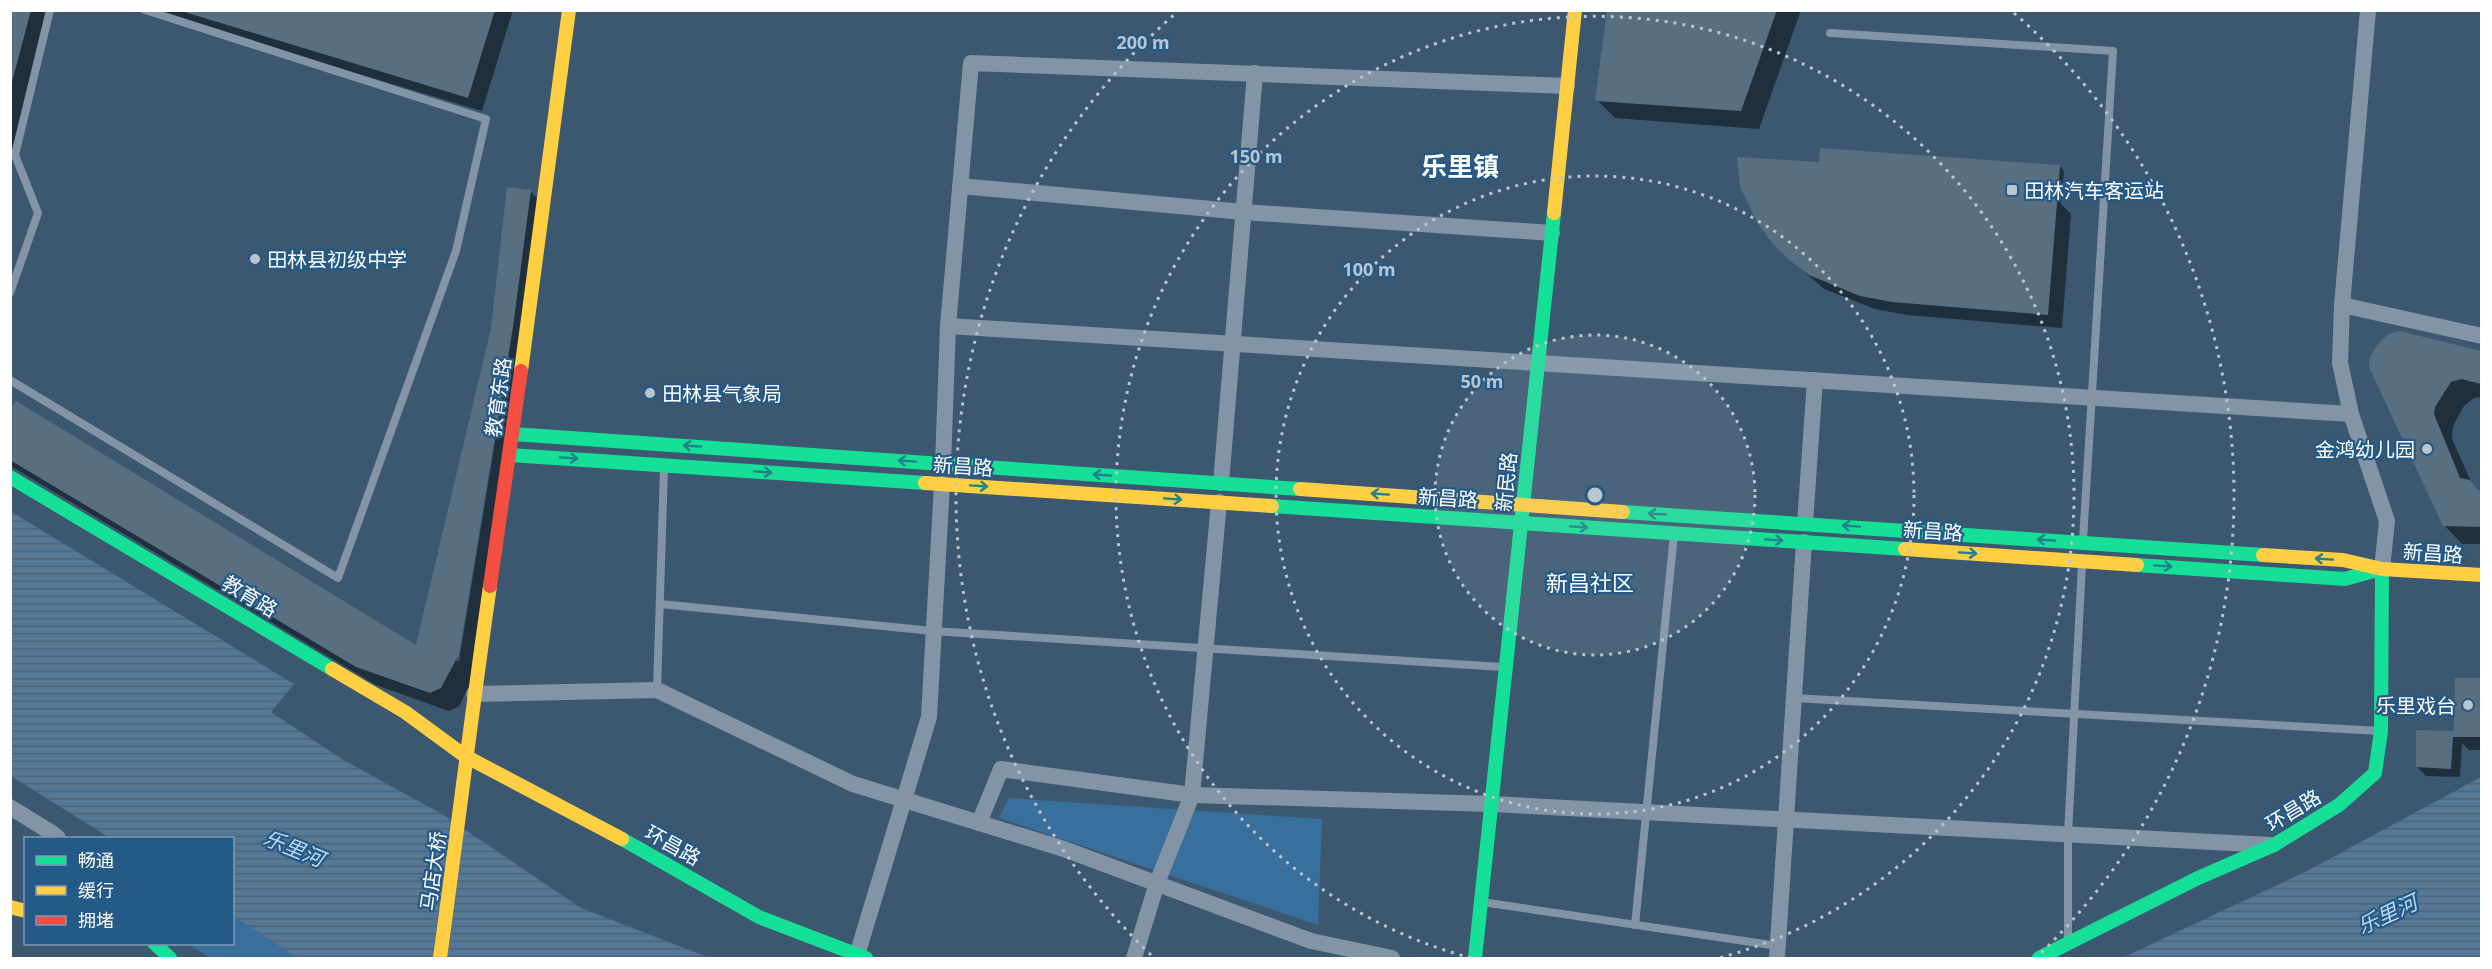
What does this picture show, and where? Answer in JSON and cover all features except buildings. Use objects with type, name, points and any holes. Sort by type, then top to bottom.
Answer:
[{"type":"street","name":"教育东路","points":[[464,788],[465,756],[513,434],[569,10]]},
{"type":"street","name":"新民路","points":[[1475,958],[1575,10]]},
{"type":"street","points":[[2368,10],[2342,305],[2340,363],[2350,414],[2386,521],[2382,569]]},
{"type":"street","points":[[943,464],[948,326],[970,63],[1567,86]]},
{"type":"street","points":[[1221,483],[1255,73]]},
{"type":"street","points":[[960,186],[1244,212],[1552,232]]},
{"type":"street","points":[[2342,305],[2481,336]]},
{"type":"street","points":[[948,326],[2350,414]]},
{"type":"street","points":[[1805,523],[1815,380]]},
{"type":"street","name":"新昌路","points":[[513,434],[1570,509],[2343,560],[2382,569],[2481,575]]},
{"type":"street","name":"新昌路","points":[[510,454],[2345,579],[2382,569]]},
{"type":"street","name":"教育路","points":[[10,477],[405,712],[465,756]]},
{"type":"street","points":[[862,957],[929,717],[942,484]]},
{"type":"street","points":[[1134,958],[1157,883],[1192,795],[1219,502]]},
{"type":"street","points":[[1777,952],[1804,542]]},
{"type":"street","name":"环昌路","points":[[2039,958],[2198,878],[2274,845],[2339,805],[2375,773],[2381,731],[2382,569]]},
{"type":"street","points":[[474,694],[657,690],[853,784],[1064,849],[1311,941],[1392,958]]},
{"type":"street","name":"环昌路","points":[[465,756],[625,841],[759,916],[862,957]]},
{"type":"street","points":[[979,823],[1001,769],[1192,795],[1491,804],[2274,845]]},
{"type":"street","name":"马店大桥","points":[[440,958],[464,788]]},
{"type":"street","points":[[10,807],[57,837]]},
{"type":"street","points":[[156,945],[170,958]]},
{"type":"lane","points":[[10,293],[38,213],[15,155],[50,10]]},
{"type":"lane","points":[[10,380],[338,578],[456,251],[486,118],[145,10]]},
{"type":"lane","points":[[1830,33],[2113,51],[2083,542]]},
{"type":"lane","points":[[657,690],[664,465]]},
{"type":"lane","points":[[1635,925],[1674,533]]},
{"type":"lane","points":[[2068,945],[2068,834],[2082,560]]},
{"type":"lane","points":[[660,604],[933,631],[1506,668]]},
{"type":"lane","points":[[1794,698],[2381,731]]},
{"type":"lane","points":[[1481,902],[1635,925],[1777,952]]},
{"type":"shaded area","points":[[1009,798],[1322,819],[1318,925],[999,818]]},
{"type":"shaded area","points":[[234,917],[298,958],[210,958],[190,945],[234,945]]},
{"type":"water","name":"乐里河","points":[[10,511],[294,684],[271,712],[345,761],[442,814],[581,908],[710,958],[298,958],[234,917],[234,837],[108,837],[11,776]]},
{"type":"water","name":"乐里河","points":[[2481,777],[2482,956],[2478,958],[2122,958],[2305,872]]},
{"type":"traffic: fast","points":[[1475,958],[1554,213]]},
{"type":"traffic: fast","points":[[513,434],[1300,489]]},
{"type":"traffic: fast","points":[[510,455],[925,483]]},
{"type":"traffic: fast","points":[[10,477],[332,669]]},
{"type":"traffic: fast","points":[[1272,506],[1905,549]]},
{"type":"traffic: fast","points":[[1623,512],[2263,555]]},
{"type":"traffic: fast","points":[[2137,565],[2345,579],[2377,570]]},
{"type":"traffic: fast","points":[[2039,958],[2198,878],[2274,845],[2339,805],[2375,773],[2381,731],[2382,569]]},
{"type":"traffic: fast","points":[[622,839],[759,917],[866,958]]},
{"type":"traffic: fast","points":[[156,945],[170,958]]},
{"type":"traffic: slow","points":[[521,371],[569,10]]},
{"type":"traffic: slow","points":[[1554,213],[1575,10]]},
{"type":"traffic: slow","points":[[925,483],[1272,506]]},
{"type":"traffic: slow","points":[[1300,489],[1623,512]]},
{"type":"traffic: slow","points":[[1905,549],[2137,565]]},
{"type":"traffic: slow","points":[[2263,555],[2343,560],[2382,569],[2482,575]]},
{"type":"traffic: slow","points":[[440,958],[490,586]]},
{"type":"traffic: slow","points":[[332,669],[405,712],[465,756],[622,839]]},
{"type":"traffic: slow","points":[[10,907],[24,910]]},
{"type":"traffic: jam","points":[[490,586],[521,371]]},
{"type":"place","name":"田林汽车客运站","points":[[2012,190]]},
{"type":"place","name":"田林县初级中学","points":[[255,259]]},
{"type":"place","name":"田林县气象局","points":[[650,393]]},
{"type":"place","name":"金鸿幼儿园","points":[[2427,449]]},
{"type":"place","name":"乐里戏台","points":[[2468,705]]},
{"type":"district","name":"乐里镇","points":[[1460,166]]},
{"type":"district","name":"新昌社区","points":[[1590,582]]}]
